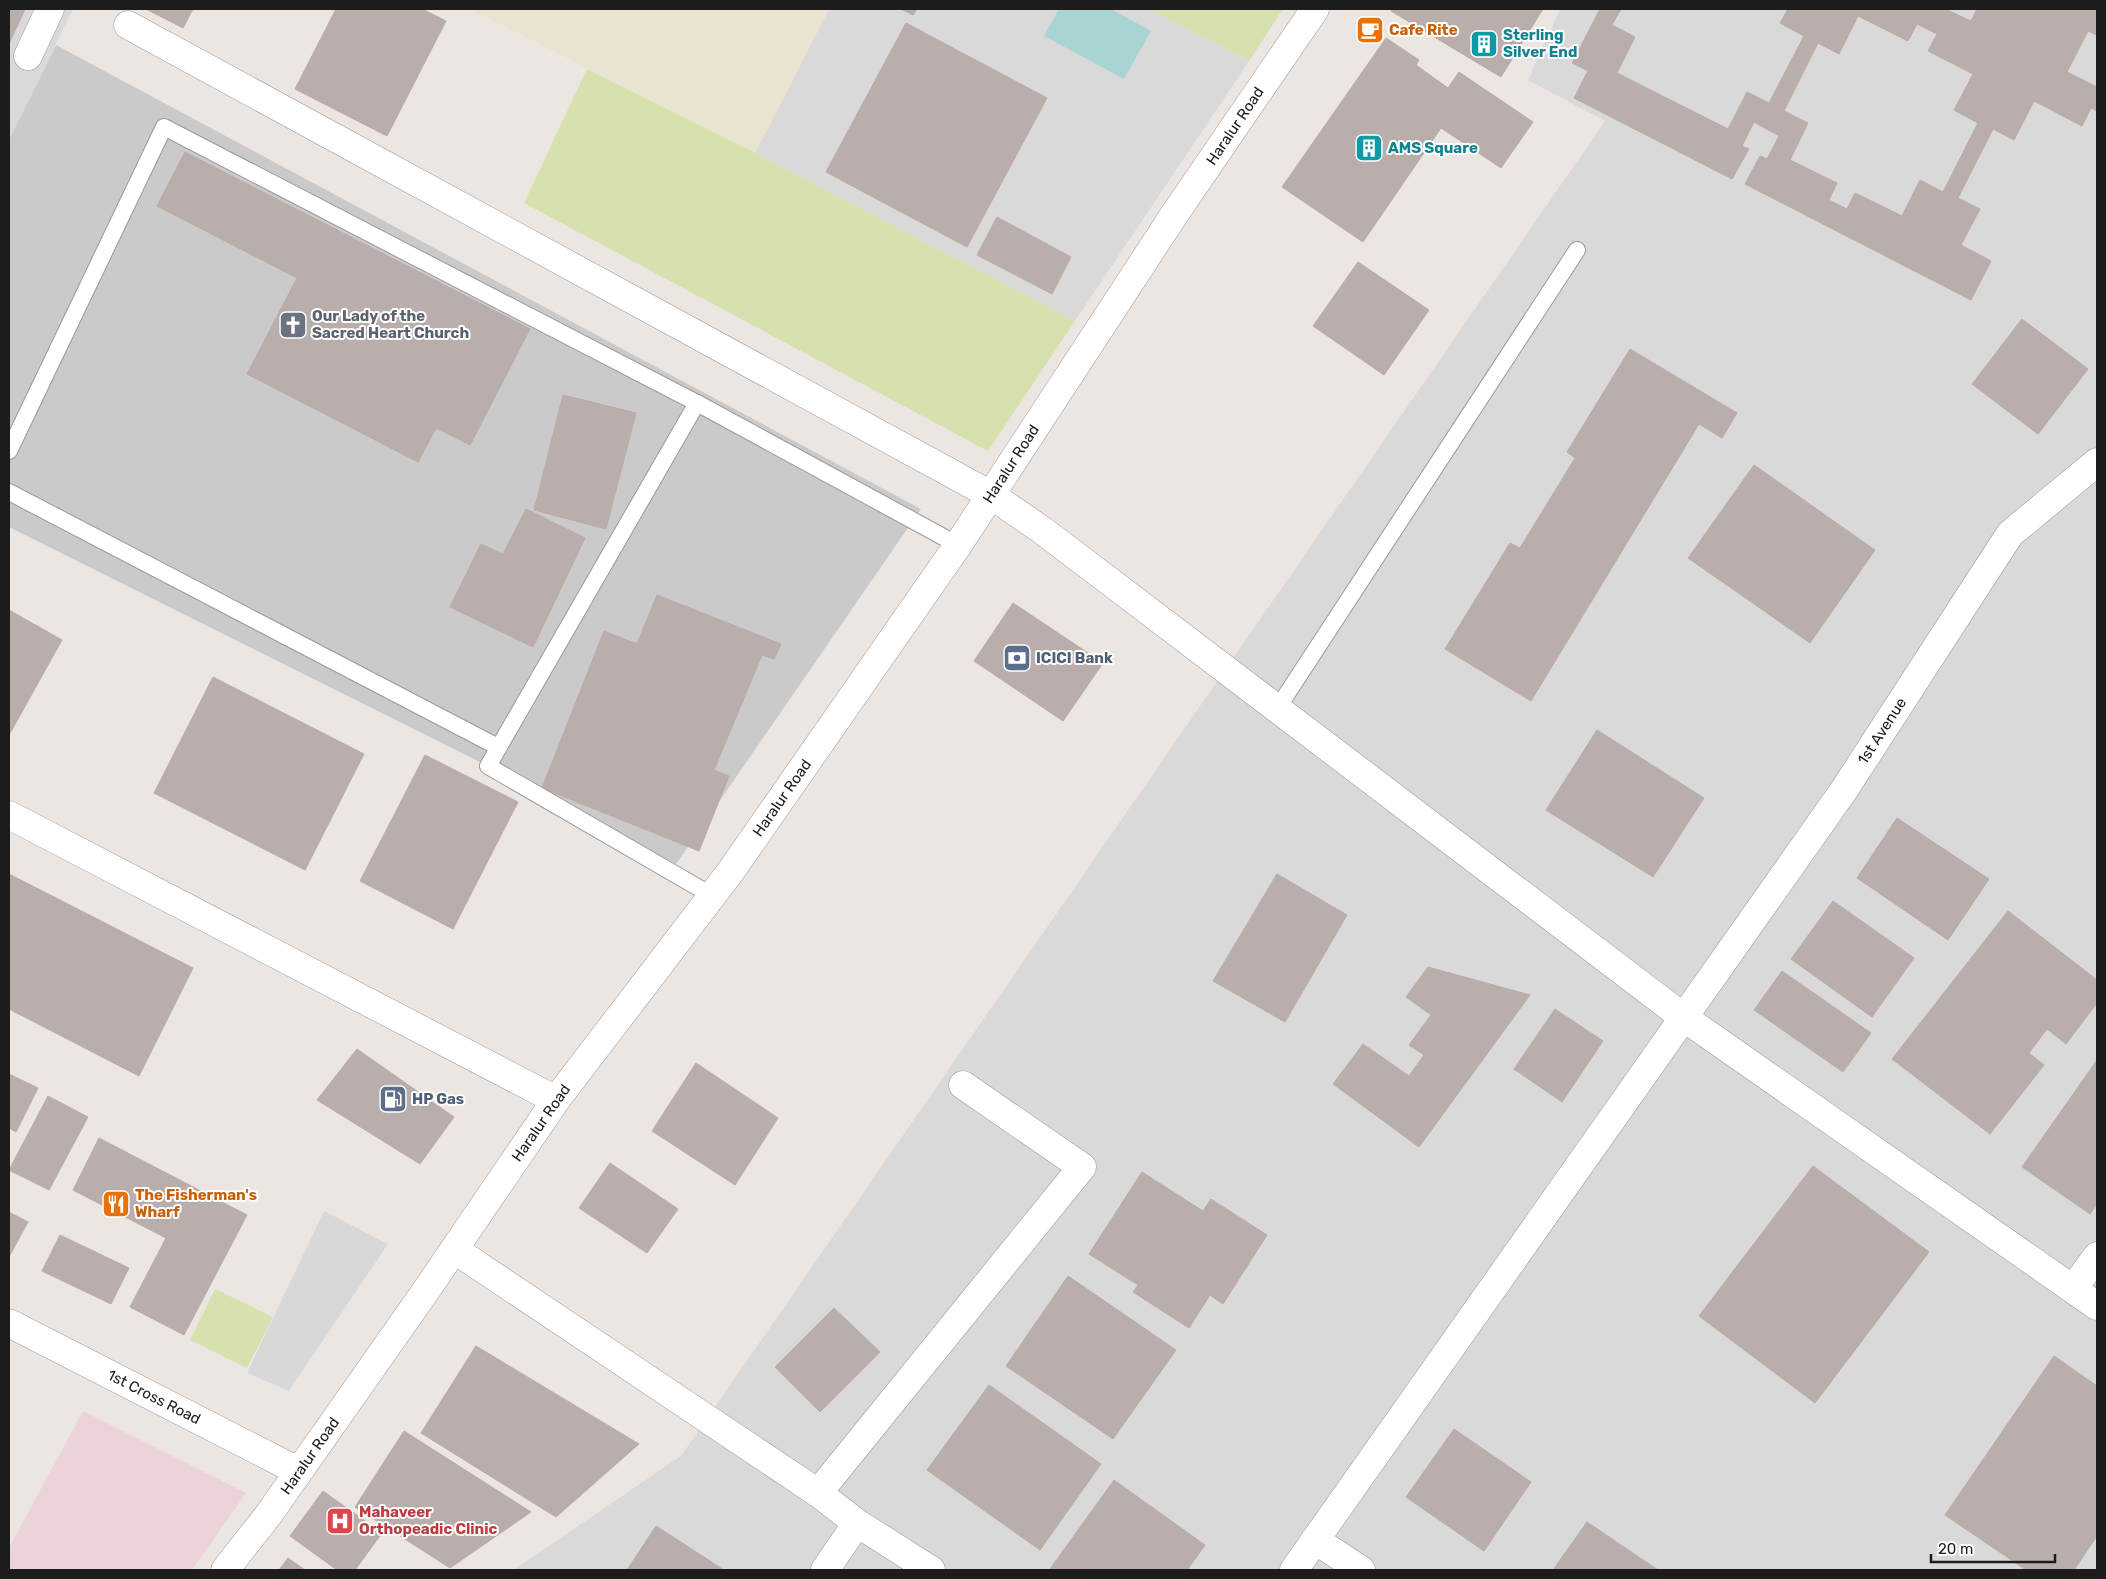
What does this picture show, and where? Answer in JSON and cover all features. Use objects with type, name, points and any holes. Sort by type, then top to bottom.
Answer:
[{"type":"street","points":[[28,56],[50,9]]},
{"type":"street","name":"Haralur Road","points":[[225,1570],[298,1471],[454,1250],[556,1100],[711,895],[958,545],[1176,212],[1315,9]]},
{"type":"street","points":[[128,25],[991,495],[1042,530],[1683,1017],[2097,1306]]},
{"type":"street","name":"1st Avenue","points":[[1294,1570],[1844,790],[2010,534],[2097,462]]},
{"type":"street","points":[[9,815],[556,1100]]},
{"type":"street","points":[[818,1493],[1082,1167],[963,1085]]},
{"type":"street","points":[[454,1250],[818,1493],[857,1523],[931,1570]]},
{"type":"street","points":[[2073,1289],[2097,1256]]},
{"type":"street","name":"1st Cross Road","points":[[9,1323],[298,1471]]},
{"type":"street","points":[[825,1570],[857,1523]]},
{"type":"street","points":[[1315,1540],[1361,1570]]},
{"type":"lane","points":[[9,451],[164,127],[697,403],[958,545]]},
{"type":"lane","points":[[1277,709],[1578,250]]},
{"type":"lane","points":[[697,403],[488,766],[711,895]]},
{"type":"lane","points":[[9,492],[498,747]]},
{"type":"shaded area","points":[[9,9],[73,9],[9,140]]},
{"type":"shaded area","points":[[470,9],[829,9],[755,153]]},
{"type":"shaded area","points":[[829,9],[1149,9],[1249,61],[1075,321],[755,153]]},
{"type":"shaded area","points":[[1560,9],[2097,9],[2097,1570],[513,1570],[681,1456],[1605,121],[1528,80]]},
{"type":"shaded area","name":"Our Lady of the Sacred Heart Church","points":[[56,45],[921,509],[676,864],[488,766],[9,527],[9,140]]},
{"type":"shaded area","points":[[324,1211],[388,1244],[289,1391],[247,1373]]},
{"type":"shaded area","points":[[83,1411],[246,1493],[192,1570],[9,1570],[9,1548]]},
{"type":"green space","points":[[1149,9],[1283,9],[1249,61]]},
{"type":"green space","points":[[587,69],[755,153],[1075,321],[988,451],[524,203]]},
{"type":"green space","points":[[215,1289],[273,1317],[247,1368],[190,1340]]},
{"type":"water","points":[[1059,9],[1111,9],[1151,31],[1124,79],[1044,36]]},
{"type":"building","points":[[9,9],[25,9],[9,44]]},
{"type":"building","points":[[146,9],[193,9],[183,28]]},
{"type":"building","points":[[336,9],[422,9],[446,21],[387,136],[295,89]]},
{"type":"building","points":[[901,9],[917,9],[913,15]]},
{"type":"building","name":"Sterling Silver End","points":[[1393,9],[1543,9],[1501,77],[1391,11]]},
{"type":"building","points":[[1600,9],[1621,9],[1612,25],[1635,37],[1617,73],[1728,129],[1747,92],[1769,103],[1804,36],[1780,23],[1788,9],[1945,9],[1971,21],[1977,9],[2097,9],[2097,35],[2088,31],[2067,72],[2097,87],[2097,111],[2091,108],[2082,126],[2034,101],[2014,140],[1993,129],[1958,198],[1980,209],[1961,245],[1991,261],[1971,300],[1745,184],[1760,156],[1767,159],[1779,136],[1754,122],[1742,146],[1749,149],[1732,179],[1574,98],[1588,71],[1572,63]],"holes":[[[1858,16],[1908,41],[1917,24],[1937,34],[1928,51],[1973,74],[1954,110],[1978,123],[1943,192],[1920,180],[1902,216],[1855,193],[1847,209],[1829,200],[1837,183],[1790,160],[1808,123],[1784,111],[1818,43],[1839,54]]]},
{"type":"building","points":[[906,23],[1047,98],[967,247],[826,172]]},
{"type":"building","name":"AMS Square","points":[[1386,38],[1419,60],[1416,65],[1448,88],[1459,72],[1533,122],[1501,168],[1441,128],[1363,242],[1282,187]]},
{"type":"building","points":[[185,152],[530,329],[470,445],[436,428],[418,462],[247,374],[297,278],[157,206]]},
{"type":"building","points":[[997,217],[1071,257],[1052,294],[977,255]]},
{"type":"building","points":[[1358,262],[1429,310],[1384,375],[1313,326]]},
{"type":"building","points":[[2022,319],[2088,369],[2038,434],[1972,384]]},
{"type":"building","points":[[1630,349],[1737,413],[1722,438],[1699,424],[1531,701],[1445,649],[1510,543],[1520,548],[1575,458],[1567,452]]},
{"type":"building","points":[[563,395],[636,413],[606,529],[534,510]]},
{"type":"building","points":[[1754,465],[1875,550],[1810,643],[1688,558]]},
{"type":"building","points":[[526,509],[585,538],[533,647],[450,607],[481,544],[503,554]]},
{"type":"building","points":[[657,595],[781,644],[774,659],[762,655],[714,770],[729,776],[699,851],[542,788],[604,631],[637,644]]},
{"type":"building","points":[[1013,603],[1103,663],[1063,721],[974,661]]},
{"type":"building","points":[[9,610],[62,640],[9,735]]},
{"type":"building","points":[[213,677],[364,754],[305,870],[154,793]]},
{"type":"building","points":[[1597,730],[1704,798],[1653,877],[1546,810]]},
{"type":"building","points":[[425,755],[518,802],[453,929],[360,881]]},
{"type":"building","points":[[1897,818],[1989,879],[1948,940],[1857,878]]},
{"type":"building","points":[[9,874],[193,968],[139,1076],[9,1009]]},
{"type":"building","points":[[1277,874],[1347,915],[1285,1022],[1213,981]]},
{"type":"building","points":[[1833,901],[1914,958],[1872,1017],[1791,959]]},
{"type":"building","points":[[2008,911],[2097,980],[2097,1003],[2066,1044],[2047,1029],[2029,1053],[2044,1065],[1990,1134],[1892,1059]]},
{"type":"building","points":[[1428,967],[1530,995],[1419,1147],[1333,1084],[1363,1044],[1409,1076],[1424,1055],[1409,1045],[1431,1015],[1406,997]]},
{"type":"building","points":[[1782,971],[1871,1033],[1843,1072],[1754,1010]]},
{"type":"building","points":[[1555,1009],[1603,1041],[1562,1102],[1514,1069]]},
{"type":"building","points":[[357,1049],[454,1117],[420,1164],[317,1100]]},
{"type":"building","points":[[2097,1060],[2097,1204],[2090,1214],[2022,1167]]},
{"type":"building","points":[[696,1063],[778,1118],[735,1185],[652,1131]]},
{"type":"building","points":[[9,1074],[38,1088],[16,1132],[9,1128]]},
{"type":"building","points":[[48,1096],[88,1117],[49,1190],[9,1170]]},
{"type":"building","points":[[99,1138],[247,1215],[184,1335],[130,1307],[166,1238],[73,1190]]},
{"type":"building","points":[[610,1163],[678,1209],[647,1253],[579,1208]]},
{"type":"building","points":[[1813,1166],[1929,1252],[1815,1403],[1699,1316]]},
{"type":"building","points":[[1142,1172],[1203,1211],[1211,1199],[1267,1235],[1223,1304],[1210,1295],[1189,1328],[1133,1292],[1138,1285],[1089,1254]]},
{"type":"building","points":[[9,1212],[28,1222],[10,1255],[9,1255]]},
{"type":"building","points":[[60,1235],[129,1268],[111,1304],[42,1271]]},
{"type":"building","points":[[1068,1276],[1176,1350],[1113,1439],[1006,1366]]},
{"type":"building","points":[[834,1308],[880,1352],[820,1412],[775,1367]]},
{"type":"building","points":[[476,1346],[639,1444],[556,1517],[421,1433]]},
{"type":"building","points":[[2054,1356],[2097,1386],[2097,1536],[2074,1570],[2026,1570],[1945,1515]]},
{"type":"building","points":[[989,1385],[1101,1464],[1040,1550],[927,1470]]},
{"type":"building","points":[[1454,1429],[1531,1482],[1484,1551],[1406,1497]]},
{"type":"building","points":[[404,1431],[531,1512],[450,1568],[355,1507]]},
{"type":"building","points":[[1114,1480],[1205,1545],[1187,1570],[1050,1569]]},
{"type":"building","points":[[323,1491],[382,1533],[355,1570],[337,1570],[290,1536]]},
{"type":"building","points":[[1587,1522],[1658,1570],[1553,1570]]},
{"type":"building","points":[[656,1526],[724,1570],[627,1570]]},
{"type":"building","points":[[288,1558],[305,1570],[279,1570]]},
{"type":"place","name":"Cafe Rite","points":[[1370,30]]},
{"type":"place","name":"Sterling Silver End","points":[[1484,44]]},
{"type":"place","name":"AMS Square","points":[[1369,148]]},
{"type":"place","name":"Our Lady of the Sacred Heart Church","points":[[293,325]]},
{"type":"place","name":"ICICI Bank","points":[[1017,658]]},
{"type":"place","name":"HP Gas","points":[[393,1099]]},
{"type":"place","name":"The Fisherman's Wharf","points":[[116,1204]]},
{"type":"place","name":"Mahaveer Orthopeadic Clinic","points":[[340,1521]]}]
